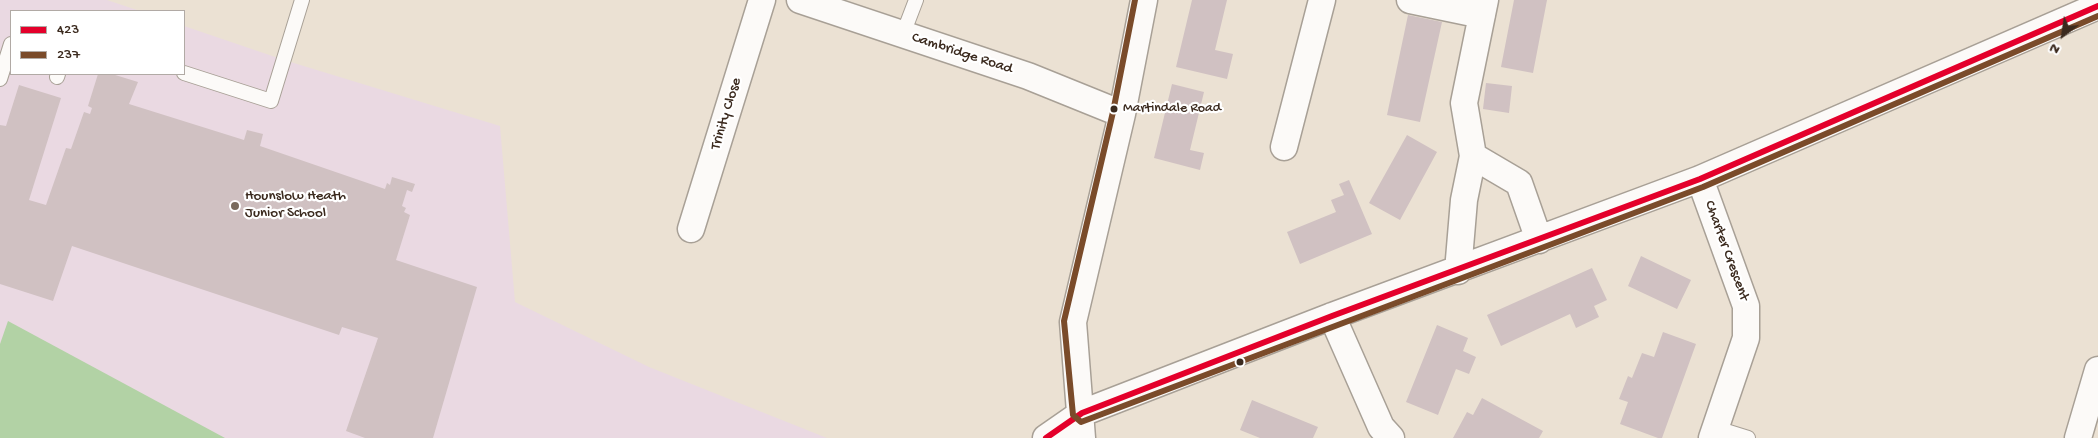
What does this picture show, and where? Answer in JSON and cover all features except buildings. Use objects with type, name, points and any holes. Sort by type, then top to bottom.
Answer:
[{"type":"street","name":"Trinity Close","points":[[691,229],[762,0]]},
{"type":"street","name":"Cambridge Road","points":[[800,0],[1028,76],[1122,114]]},
{"type":"street","points":[[1082,426],[1073,322],[1122,114],[1144,0]]},
{"type":"street","points":[[1284,148],[1322,0]]},
{"type":"street","points":[[1410,0],[1484,8],[1464,103],[1473,156],[1464,200],[1458,271]]},
{"type":"street","points":[[1046,438],[1082,426],[1332,316],[1458,271],[1700,179],[2098,6]]},
{"type":"street","points":[[1473,156],[1518,183],[1539,240]]},
{"type":"street","name":"Charter Crescent","points":[[1700,179],[1746,306],[1746,338],[1714,433]]},
{"type":"street","points":[[1332,316],[1381,426],[1391,438]]},
{"type":"street","points":[[2078,438],[2098,370]]},
{"type":"lane","points":[[185,73],[271,101],[302,0]]},
{"type":"lane","points":[[903,34],[916,0]]},
{"type":"lane","points":[[0,79],[10,47]]},
{"type":"lane","points":[[1714,433],[1748,438]]},
{"type":"shaded area","points":[[0,0],[107,0],[137,10],[10,10],[10,75],[185,75],[185,26],[284,60],[500,126],[515,302],[649,367],[827,438],[0,438]]},
{"type":"green space","points":[[8,321],[225,438],[0,438],[0,344]]},
{"type":"transit line","name":"237","points":[[1135,0],[1113,112],[1064,321],[1073,415],[1081,422],[1703,187],[2098,16]]},
{"type":"transit line","name":"423","points":[[1046,438],[1082,413],[1332,316],[1700,179],[2098,6]]},
{"type":"place","name":"Martindale Road","points":[[1114,109]]},
{"type":"place","name":"Hounslow Heath Junior School","points":[[235,206]]}]
